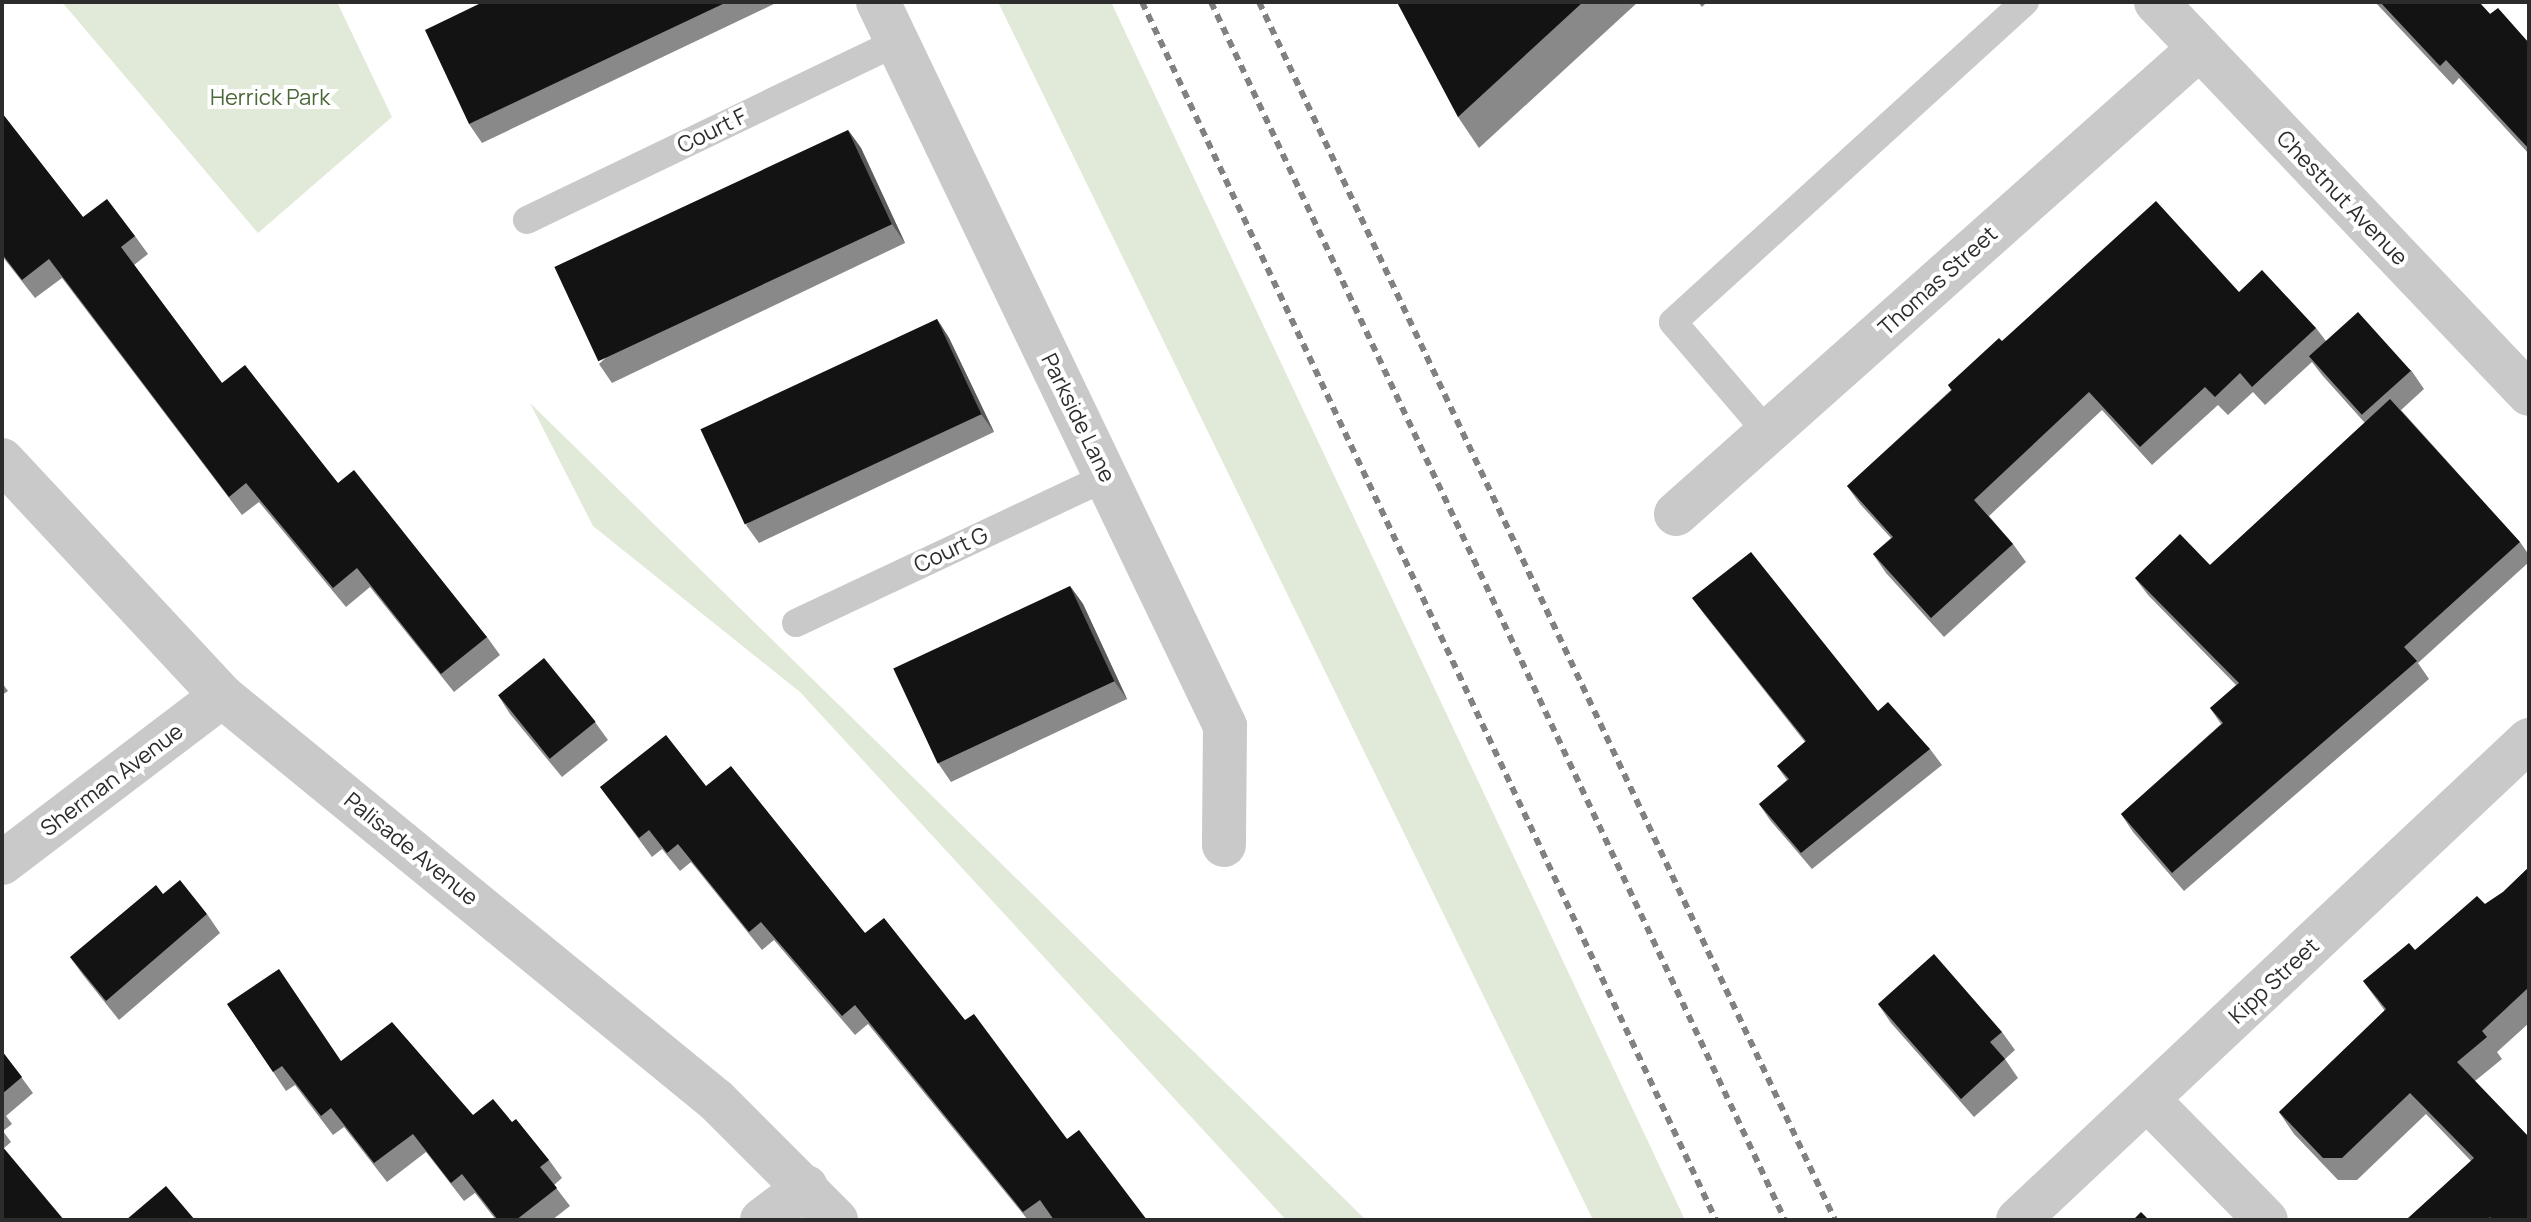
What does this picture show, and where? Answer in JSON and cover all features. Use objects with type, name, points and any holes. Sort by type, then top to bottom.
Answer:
[{"type":"street","name":"Parkside Lane","points":[[878,2],[1225,726],[1224,845]]},
{"type":"street","name":"Chestnut Avenue","points":[[2156,2],[2529,394]]},
{"type":"street","name":"Thomas Street","points":[[1676,514],[2200,48]]},
{"type":"street","name":"Palisade Avenue","points":[[2,460],[222,696],[716,1100],[836,1220]]},
{"type":"street","name":"Sherman Avenue","points":[[2,863],[222,696]]},
{"type":"street","name":"Kipp Street","points":[[2018,1220],[2529,740]]},
{"type":"street","points":[[2148,1100],[2266,1220]]},
{"type":"street","points":[[762,1220],[806,1187]]},
{"type":"lane","points":[[1768,433],[1673,322],[2025,2]]},
{"type":"lane","name":"Court F","points":[[527,220],[897,42]]},
{"type":"lane","name":"Court G","points":[[796,623],[1106,477]]},
{"type":"green space","name":"Herrick Park","points":[[62,2],[337,2],[392,117],[258,233]]},
{"type":"green space","points":[[998,2],[1111,2],[1685,1220],[1593,1220]]},
{"type":"green space","points":[[530,403],[1366,1220],[1286,1220],[800,692],[593,526]]},
{"type":"building","points":[[483,2],[727,2],[469,124],[425,30]]},
{"type":"building","points":[[1397,2],[1583,2],[1458,117]]},
{"type":"building","points":[[2380,2],[2479,2],[2490,14],[2498,8],[2529,43],[2529,149],[2446,60],[2440,66]]},
{"type":"building","points":[[2,113],[83,217],[107,199],[135,236],[121,247],[222,383],[245,365],[338,483],[354,470],[487,637],[441,674],[357,568],[333,588],[246,483],[229,497],[49,259],[22,280],[2,254]]},
{"type":"building","points":[[848,130],[892,224],[598,361],[554,267]]},
{"type":"building","points":[[2156,201],[2239,292],[2262,270],[2316,328],[2252,387],[2240,373],[2215,397],[2205,387],[2140,447],[2089,392],[1974,500],[2013,544],[1931,618],[1873,554],[1893,537],[1847,486],[1952,390],[1948,385],[1999,338],[2002,341]]},
{"type":"building","points":[[2358,312],[2411,371],[2362,415],[2309,356]]},
{"type":"building","points":[[937,319],[981,414],[745,524],[700,429]]},
{"type":"building","points":[[2390,399],[2520,542],[2404,647],[2417,661],[2172,873],[2121,814],[2223,723],[2210,708],[2239,683],[2135,578],[2180,534],[2210,565]]},
{"type":"building","points":[[1751,552],[1878,711],[1888,702],[1930,749],[1801,853],[1759,804],[1789,779],[1777,766],[1806,741],[1692,598]]},
{"type":"building","points":[[1070,586],[1114,681],[938,764],[893,668]]},
{"type":"building","points":[[544,658],[596,722],[550,759],[498,695]]},
{"type":"building","points":[[666,735],[706,786],[731,766],[865,933],[884,918],[965,1020],[974,1014],[1067,1139],[1079,1130],[1147,1220],[1054,1220],[1040,1200],[1023,1212],[855,1005],[842,1016],[761,922],[749,932],[678,844],[667,853],[649,830],[639,838],[600,787]]},
{"type":"building","points":[[2529,867],[2529,987],[2482,1031],[2487,1037],[2457,1062],[2529,1137],[2529,1220],[2492,1220],[2490,1217],[2487,1220],[2406,1220],[2474,1158],[2410,1093],[2342,1158],[2323,1158],[2279,1112],[2386,1009],[2363,981],[2409,943],[2415,950],[2477,896],[2485,904],[2503,892]]},
{"type":"building","points":[[180,880],[207,914],[106,1001],[70,957],[156,885],[163,894]]},
{"type":"building","points":[[1934,954],[2002,1032],[1990,1042],[2005,1059],[1961,1099],[1878,1004]]},
{"type":"building","points":[[279,969],[341,1061],[392,1022],[473,1115],[493,1099],[512,1122],[516,1119],[549,1160],[540,1167],[557,1188],[516,1220],[498,1220],[462,1174],[451,1183],[413,1134],[374,1163],[331,1108],[321,1116],[282,1066],[273,1072],[227,1004]]},
{"type":"building","points":[[2,1051],[22,1077],[2,1094]]},
{"type":"building","points":[[2,1146],[64,1220],[2,1220]]},
{"type":"building","points":[[166,1186],[195,1220],[126,1220]]},
{"type":"building","points":[[2141,1212],[2149,1220],[2133,1220]]},
{"type":"railway","points":[[1142,2],[1716,1220]]},
{"type":"railway","points":[[1211,2],[1785,1220]]},
{"type":"railway","points":[[1259,2],[1835,1220]]}]
